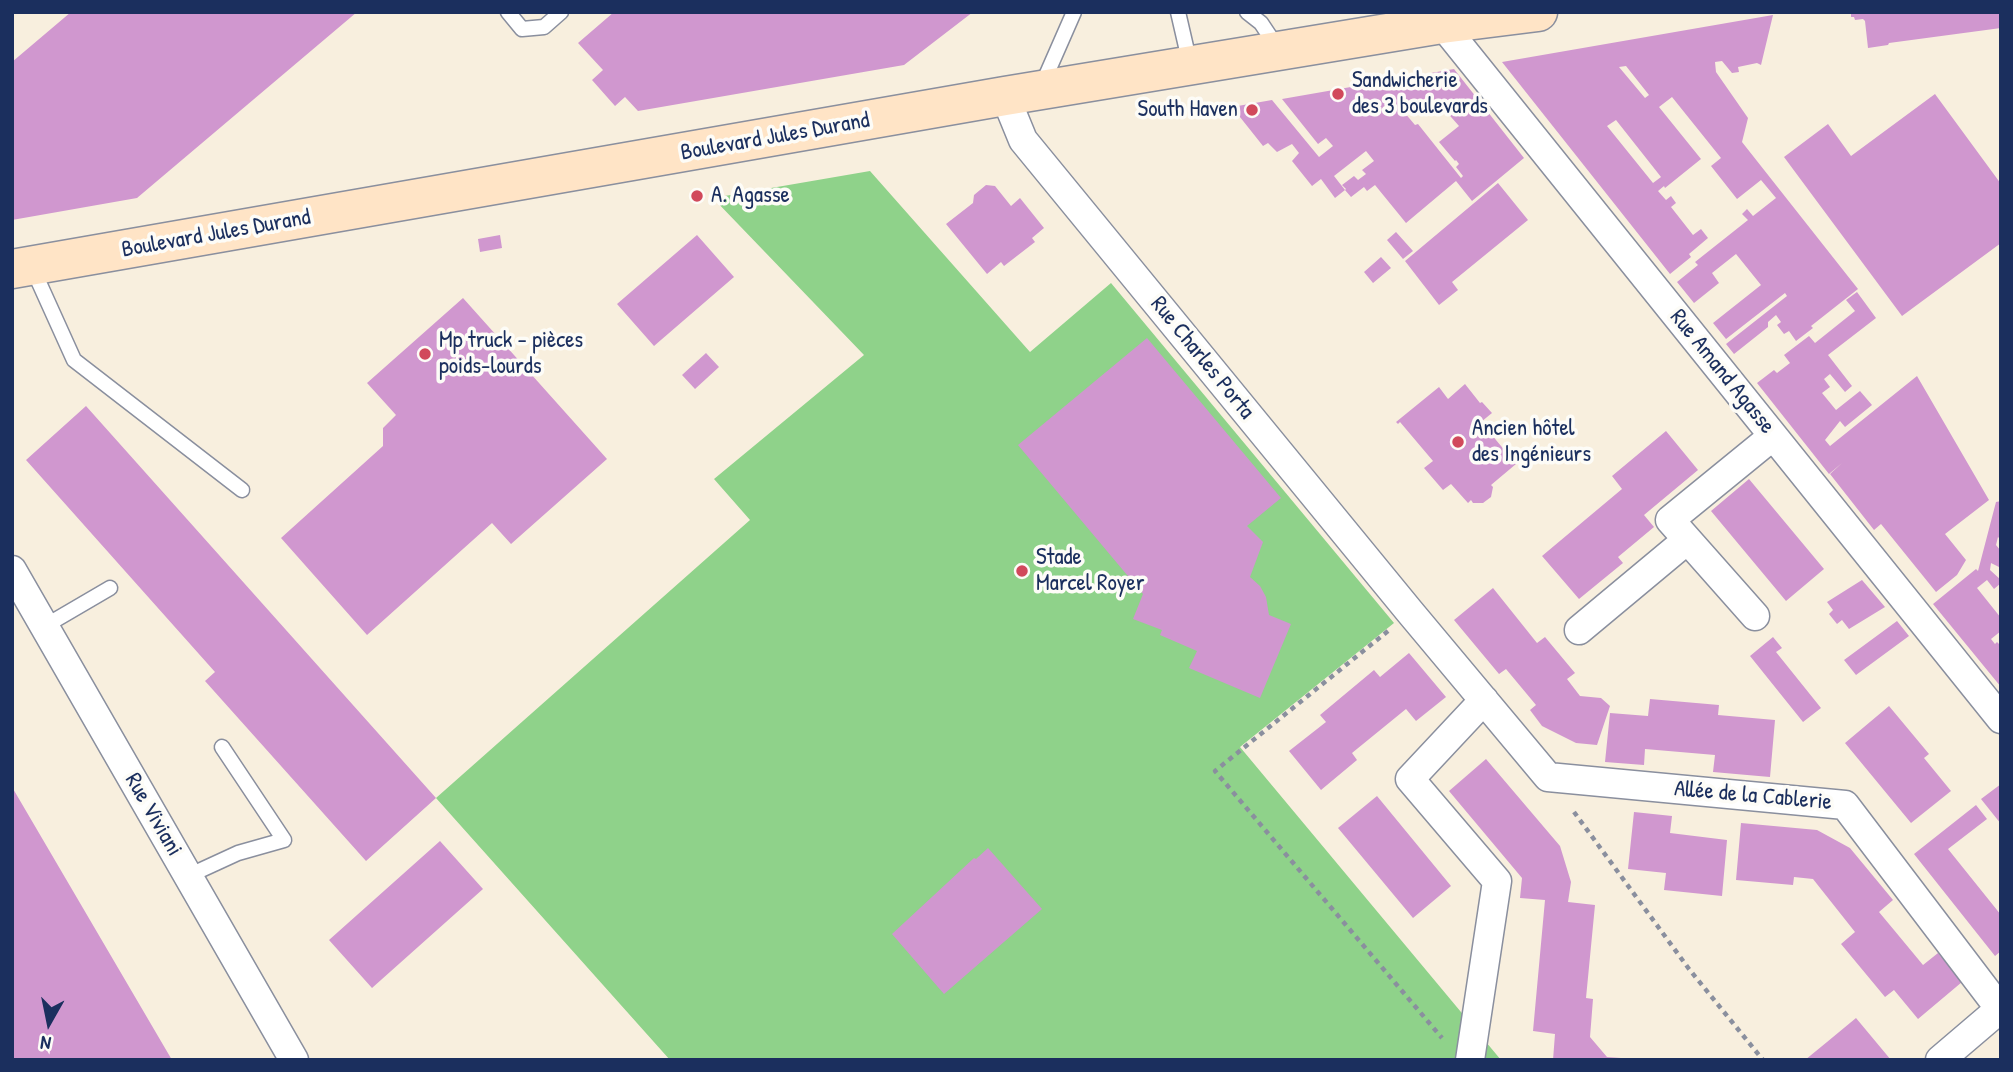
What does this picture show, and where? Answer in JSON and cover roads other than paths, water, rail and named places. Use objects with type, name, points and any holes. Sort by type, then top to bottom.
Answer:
[{"type":"main road","name":"Boulevard Jules Durand","points":[[22,267],[1190,65],[1442,24],[1538,12]]},
{"type":"street","name":"Rue Amand Agasse","points":[[1442,24],[2001,719]]},
{"type":"street","name":"Rue Charles Porta","points":[[1023,94],[1023,140],[1484,700]]},
{"type":"street","points":[[1755,616],[1670,520],[1773,436]]},
{"type":"street","points":[[1579,630],[1687,540]]},
{"type":"street","name":"Rue Viviani","points":[[12,570],[294,1060]]},
{"type":"street","points":[[1470,1060],[1497,881],[1410,779],[1484,700]]},
{"type":"street","name":"Allée de la Cablerie","points":[[1484,700],[1548,777],[1845,805],[2001,1009]]},
{"type":"street","points":[[1940,1060],[2001,1009]]},
{"type":"lane","points":[[508,12],[522,29],[544,27],[561,12]]},
{"type":"lane","points":[[1023,94],[1074,12]]},
{"type":"lane","points":[[1178,12],[1190,65]]},
{"type":"lane","points":[[1247,12],[1261,23],[1280,51]]},
{"type":"lane","points":[[22,267],[74,360],[242,490]]},
{"type":"lane","points":[[45,626],[110,588]]},
{"type":"lane","points":[[188,876],[238,853],[284,840],[222,747]]},
{"type":"place","name":"Sandwicherie des 3 boulevards","points":[[1338,94]]},
{"type":"place","name":"South Haven","points":[[1252,110]]},
{"type":"place","name":"A. Agasse","points":[[697,196]]},
{"type":"place","name":"Mp truck - pièces poids-lourds","points":[[425,354]]},
{"type":"place","name":"Ancien hôtel des Ingénieurs","points":[[1458,442]]},
{"type":"place","name":"Stade Marcel Royer","points":[[1022,571]]}]
